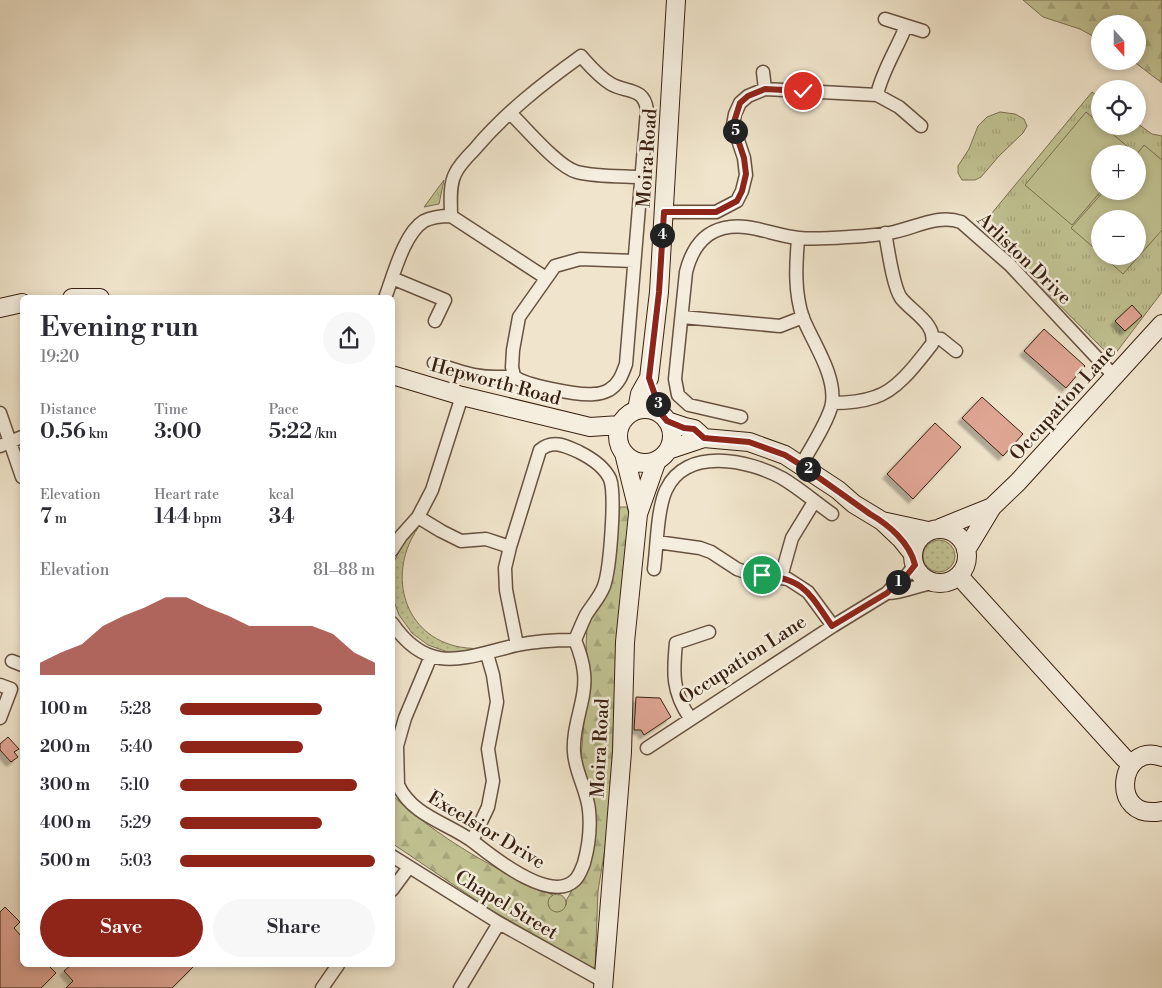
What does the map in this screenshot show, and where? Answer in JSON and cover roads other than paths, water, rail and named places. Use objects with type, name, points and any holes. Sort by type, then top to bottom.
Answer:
[{"type":"street","name":"Moira Road","points":[[637,410],[640,394],[649,378],[659,292],[676,9]]},
{"type":"street","points":[[885,19],[923,31]]},
{"type":"street","points":[[877,95],[880,79],[897,48],[906,26]]},
{"type":"street","points":[[450,216],[453,177],[457,168],[484,138],[539,86],[581,56],[600,76],[610,83],[635,92],[645,100],[646,110],[626,364],[622,377],[615,386],[592,395],[534,385],[517,379],[514,376],[512,368],[513,350],[519,317],[555,266],[580,259],[634,261]]},
{"type":"street","points":[[763,72],[765,89]]},
{"type":"street","points":[[664,212],[716,212],[737,201],[742,191],[746,174],[744,158],[733,125],[735,114],[740,103],[748,96],[765,89],[877,95],[899,107],[920,126]]},
{"type":"street","points":[[510,113],[556,159],[570,169],[583,173],[640,177]]},
{"type":"street","points":[[386,295],[406,244],[417,227],[433,218],[450,216],[546,278]]},
{"type":"street","name":"Arliston Drive","points":[[741,417],[689,405],[678,395],[675,379],[688,263],[696,247],[707,236],[722,228],[737,226],[798,238],[835,238],[885,233],[939,220],[952,219],[961,222],[1010,265],[1115,376]]},
{"type":"street","points":[[832,403],[858,401],[883,394],[893,387],[932,344],[931,328],[898,293],[885,233]]},
{"type":"street","points":[[798,238],[796,282],[803,317],[824,363],[831,389],[832,403],[801,465]]},
{"type":"street","points":[[392,278],[444,300],[435,321]]},
{"type":"street","points":[[0,308],[20,303]]},
{"type":"street","points":[[682,317],[780,326],[803,317]]},
{"type":"street","name":"Occupation Lane","points":[[966,550],[992,507],[1018,482],[1162,324]]},
{"type":"street","points":[[933,338],[941,339],[956,351]]},
{"type":"street","points":[[434,363],[468,375],[485,378],[514,376]]},
{"type":"street","name":"Hepworth Road","points":[[395,377],[462,396],[590,427],[620,425]]},
{"type":"street","name":"Moira Road","points":[[649,378],[664,418]]},
{"type":"street","points":[[395,545],[418,517],[432,490],[462,396]]},
{"type":"street","points":[[704,438],[694,429],[684,428],[654,411],[646,409],[637,410],[624,419],[620,425],[618,440],[622,450],[635,462],[642,463],[704,438],[749,442],[785,455],[854,504],[882,520],[901,539],[925,579],[933,583]]},
{"type":"street","points":[[0,414],[20,471]]},
{"type":"street","points":[[662,455],[671,434],[664,418]]},
{"type":"street","name":"Hepworth Road","points":[[590,427],[602,439],[622,450]]},
{"type":"street","points":[[395,627],[414,648],[431,656],[455,660],[535,642],[575,640],[587,614],[600,594],[607,574],[612,497],[610,480],[600,465],[590,457],[560,444],[550,444],[540,450],[510,547],[506,568],[506,590],[517,645]]},
{"type":"street","name":"Moira Road","points":[[622,450],[638,510]]},
{"type":"street","name":"Moira Road","points":[[603,984],[622,752],[625,642],[638,510],[662,455]]},
{"type":"street","points":[[654,569],[666,490],[681,472],[698,463],[735,462],[756,467],[784,479],[832,514]]},
{"type":"street","points":[[781,577],[792,538],[814,502]]},
{"type":"street","name":"Occupation Lane","points":[[934,529],[992,507]]},
{"type":"street","points":[[418,517],[461,541],[486,539],[510,547]]},
{"type":"street","points":[[882,520],[952,531],[964,543],[967,558],[959,576],[946,583],[915,586],[894,593],[887,593]]},
{"type":"street","points":[[887,593],[907,575],[914,560],[914,548],[918,538],[934,529]]},
{"type":"street","points":[[657,542],[700,548],[711,552],[737,569],[793,581],[808,592],[832,626]]},
{"type":"street","points":[[959,576],[1124,758],[1132,764]]},
{"type":"street","name":"Occupation Lane","points":[[647,748],[832,626],[887,593]]},
{"type":"street","points":[[690,718],[681,705],[673,673],[676,643],[709,632]]},
{"type":"street","name":"Excelsior Drive","points":[[395,785],[415,808],[472,841],[516,872],[540,883],[552,886],[560,886],[575,880],[581,872],[588,849],[590,825],[586,797],[574,748],[584,687],[584,674],[575,640]]},
{"type":"street","points":[[472,841],[488,807],[493,781],[488,749],[497,702],[493,675],[487,654]]},
{"type":"street","points":[[395,785],[397,746],[405,718],[431,656]]},
{"type":"street","points":[[0,685],[11,690],[0,718]]},
{"type":"street","points":[[1162,757],[1149,755],[1140,758],[1126,772],[1124,781],[1124,791],[1134,806],[1142,811],[1152,813],[1162,811]]},
{"type":"street","name":"Chapel Street","points":[[395,858],[499,923],[603,984]]},
{"type":"street","points":[[395,886],[409,867]]},
{"type":"street","points":[[460,988],[499,923]]},
{"type":"street","points":[[322,988],[337,967]]}]
